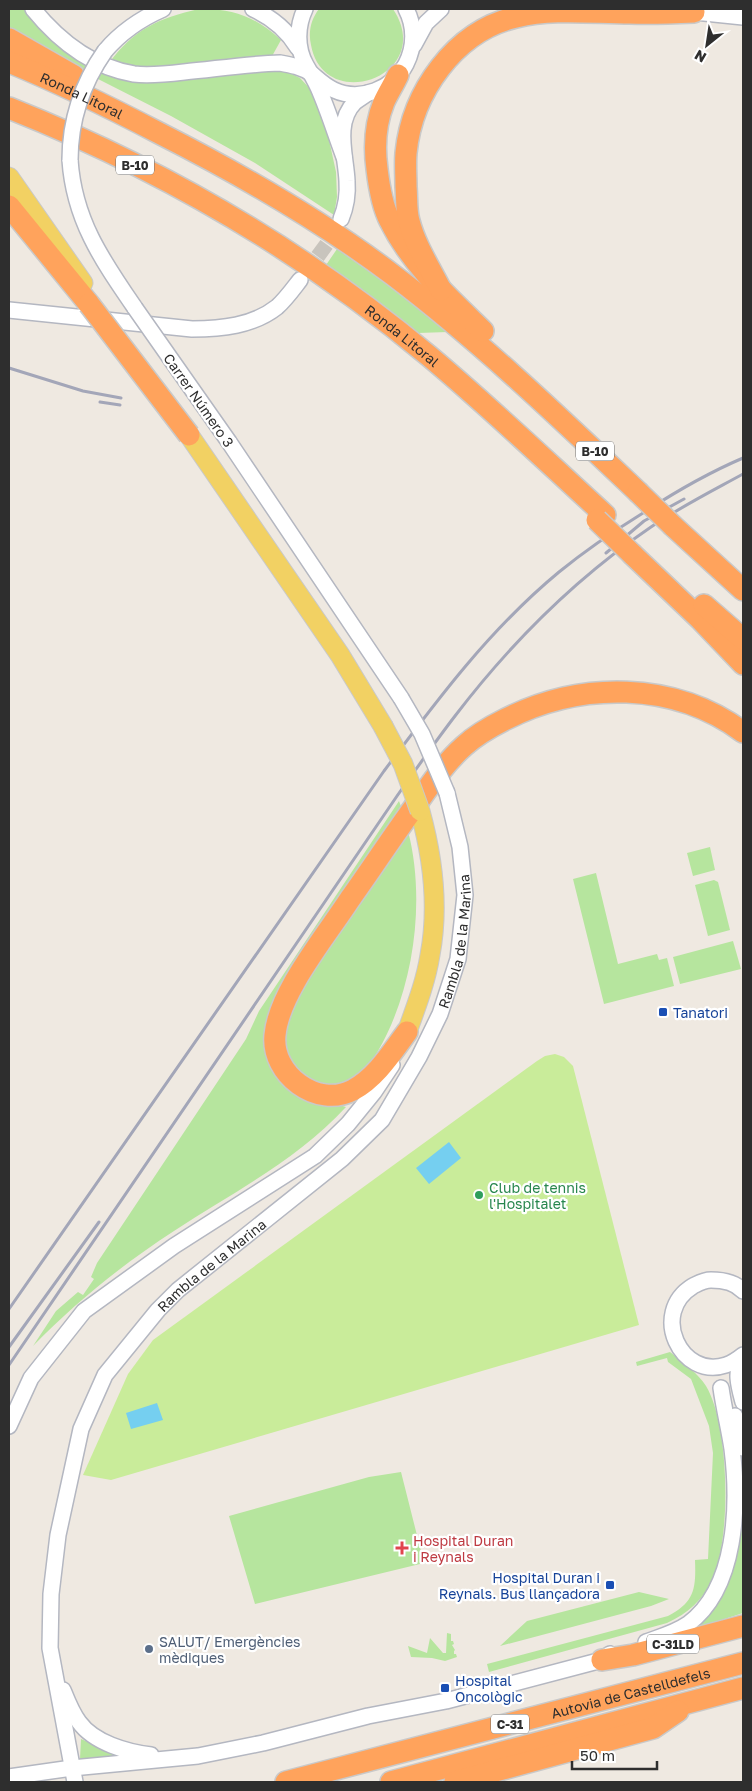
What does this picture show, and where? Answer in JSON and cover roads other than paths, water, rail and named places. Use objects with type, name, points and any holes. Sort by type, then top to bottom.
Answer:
[{"type":"highway","points":[[441,290],[420,251],[409,221],[406,152],[423,94],[438,71],[455,51],[481,30],[503,20],[525,15],[578,11],[630,13],[694,12]]},
{"type":"highway","points":[[9,39],[189,138],[207,157]]},
{"type":"highway","name":"Ronda Litoral","points":[[9,62],[74,89],[207,157],[268,191],[321,224],[473,331],[552,410],[743,590]]},
{"type":"highway","points":[[398,76],[384,102],[377,125],[374,152],[379,185],[389,220],[408,251],[473,331]]},
{"type":"highway","name":"Ronda Litoral","points":[[9,108],[55,126],[190,193],[297,258],[401,333],[494,413],[564,478],[601,518],[637,551],[743,639]]},
{"type":"highway","points":[[9,206],[93,303],[189,435]]},
{"type":"highway","points":[[637,551],[743,664]]},
{"type":"highway","points":[[407,1032],[392,1053],[367,1080],[352,1091],[338,1094],[322,1094],[298,1084],[281,1066],[275,1051],[274,1038],[277,1022],[283,1004],[301,972],[414,807],[446,764],[464,746],[498,723],[530,708],[566,697],[591,692],[646,692],[672,698],[714,713],[743,732]]},
{"type":"highway","name":"C-31LD","points":[[602,1660],[633,1655],[743,1626]]},
{"type":"highway","name":"Autovia de Castelldefels","points":[[286,1782],[743,1663]]},
{"type":"highway","name":"Autovia de Castelldefels","points":[[391,1782],[416,1778],[743,1688]]},
{"type":"highway","points":[[455,1782],[653,1728],[693,1701]]},
{"type":"main road","points":[[9,177],[93,303]]},
{"type":"main road","name":"Carrer Número 3","points":[[189,435],[340,655],[383,726],[402,764],[420,812]]},
{"type":"main road","name":"Rambla de la Marina","points":[[407,1032],[430,956],[434,928],[433,866],[428,837],[420,812]]},
{"type":"street","points":[[33,9],[70,46],[92,60],[123,72],[160,74],[280,63],[298,67],[313,75],[333,90],[356,95],[368,93]]},
{"type":"street","name":"Carrer Número 3","points":[[163,9],[148,15],[125,30],[106,51],[90,75],[82,92],[71,133],[70,160],[75,195],[86,230],[106,266],[134,308],[229,442],[401,698],[422,734],[447,793]]},
{"type":"street","points":[[254,9],[282,27],[290,35],[301,53]]},
{"type":"street","points":[[305,9],[299,24],[298,34],[301,53],[305,64],[313,75],[344,157]]},
{"type":"street","points":[[406,9],[412,22],[413,46]]},
{"type":"street","points":[[341,219],[348,191],[343,135],[345,119],[355,102],[368,93],[385,86],[398,76],[410,57],[413,46],[426,23],[441,9]]},
{"type":"street","points":[[669,9],[743,17]]},
{"type":"street","points":[[9,310],[192,329],[222,328],[237,325],[265,314],[277,306],[300,280]]},
{"type":"street","name":"Rambla de la Marina","points":[[73,1775],[50,1648],[51,1594],[58,1535],[81,1429],[105,1375],[158,1310],[178,1290],[342,1159],[382,1120],[419,1057],[440,1014],[458,958],[465,895],[460,847],[447,793]]},
{"type":"street","name":"Rambla de la Marina","points":[[9,1426],[31,1378],[84,1311],[174,1246],[315,1156],[348,1124],[374,1092],[390,1069],[407,1032]]},
{"type":"street","points":[[743,1291],[722,1280],[708,1280],[699,1283],[686,1290],[677,1302],[672,1316],[675,1341],[684,1354],[691,1359],[705,1366],[720,1366],[728,1365],[743,1357]]},
{"type":"street","points":[[743,1357],[738,1365],[738,1379],[743,1402]]},
{"type":"street","points":[[705,1366],[732,1409],[743,1448]]},
{"type":"street","points":[[602,1660],[619,1648],[653,1640],[688,1624],[710,1599],[723,1575],[732,1540],[734,1490],[732,1450],[720,1388]]},
{"type":"street","name":"C-31LD","points":[[16,1779],[73,1775],[209,1754],[263,1743],[368,1716],[446,1701],[602,1660]]},
{"type":"street","points":[[56,1674],[79,1722],[91,1734],[110,1744],[140,1754],[178,1758]]},
{"type":"water","points":[[449,1142],[461,1158],[429,1184],[416,1168]]},
{"type":"water","points":[[157,1403],[163,1420],[131,1429],[126,1413]]},
{"type":"tunnel","points":[[304,275],[329,241],[338,224]]},
{"type":"railway","points":[[9,368],[83,391],[121,398]]},
{"type":"railway","points":[[100,402],[120,405]]},
{"type":"railway","points":[[9,1309],[384,771],[424,718],[487,641],[534,594],[579,556],[667,498],[704,476],[743,458]]},
{"type":"railway","points":[[9,1365],[397,796],[476,689],[521,638],[596,568],[662,520],[743,474]]},
{"type":"railway","points":[[606,553],[644,521],[684,499]]},
{"type":"railway","points":[[9,1347],[99,1222]]},
{"type":"place","name":"Tanatori","points":[[663,1012]]},
{"type":"place","name":"Club de tennis l'Hospitalet","points":[[479,1195]]},
{"type":"place","name":"Hospital Duran i Reynals","points":[[402,1548]]},
{"type":"place","name":"Hospital Duran i Reynals. Bus llançadora","points":[[610,1585]]},
{"type":"place","name":"SALUT/ Emergències mèdiques","points":[[149,1649]]},
{"type":"place","name":"Hospital Oncològic","points":[[445,1688]]}]
